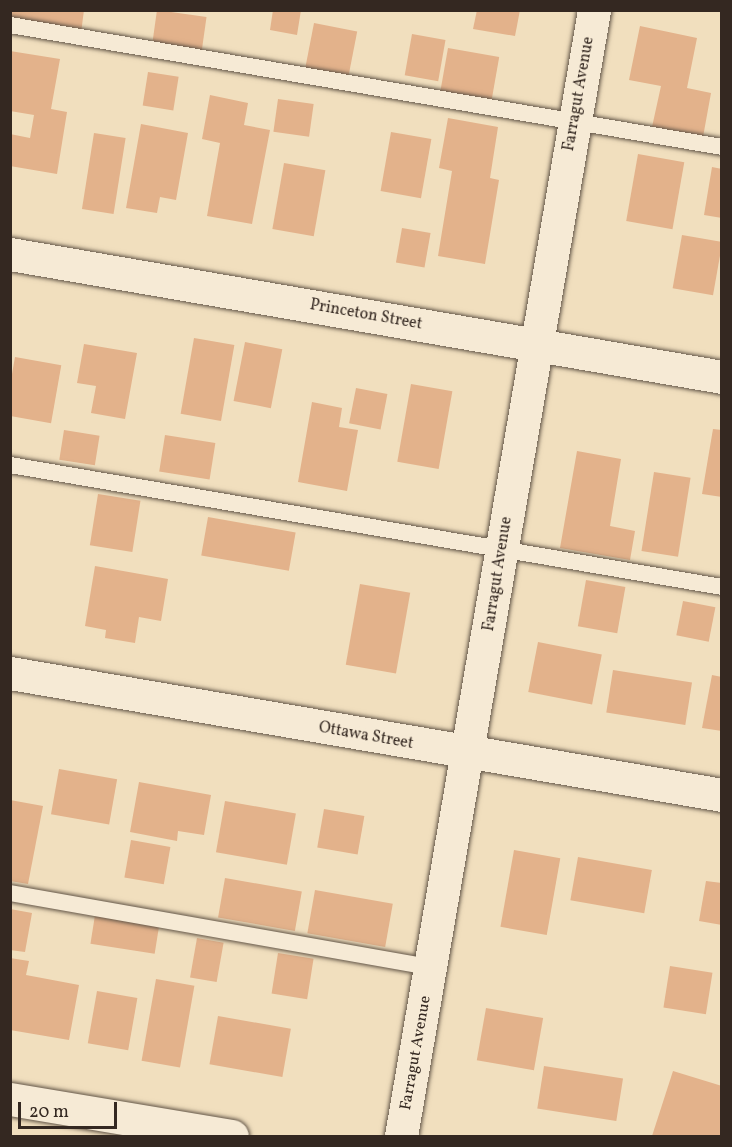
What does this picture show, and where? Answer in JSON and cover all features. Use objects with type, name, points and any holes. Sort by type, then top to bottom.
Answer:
[{"type":"street","name":"Farragut Avenue","points":[[401,1137],[469,754],[594,10]]},
{"type":"street","name":"Princeton Street","points":[[10,254],[722,377]]},
{"type":"street","name":"Ottawa Street","points":[[10,673],[469,754],[722,795]]},
{"type":"street","points":[[10,1099],[232,1137]]},
{"type":"lane","points":[[10,25],[722,147]]},
{"type":"lane","points":[[10,465],[722,587]]},
{"type":"lane","points":[[10,893],[431,968]]},
{"type":"building","points":[[10,10],[84,10],[81,33],[10,21]]},
{"type":"building","points":[[157,10],[207,17],[202,52],[152,45]]},
{"type":"building","points":[[273,10],[301,10],[297,35],[270,30]]},
{"type":"building","points":[[477,10],[520,10],[515,36],[473,29]]},
{"type":"building","points":[[314,23],[357,31],[348,77],[305,68]]},
{"type":"building","points":[[640,26],[697,38],[687,88],[711,93],[703,137],[652,127],[661,86],[629,80]]},
{"type":"building","points":[[412,34],[445,40],[438,81],[405,75]]},
{"type":"building","points":[[448,48],[499,57],[492,100],[440,91]]},
{"type":"building","points":[[10,51],[60,59],[51,109],[67,112],[57,174],[10,166],[10,134],[30,138],[34,115],[10,111]]},
{"type":"building","points":[[148,72],[179,77],[173,110],[143,106]]},
{"type":"building","points":[[210,95],[248,103],[244,125],[270,130],[252,224],[207,216],[220,143],[202,139]]},
{"type":"building","points":[[278,99],[314,104],[309,137],[273,132]]},
{"type":"building","points":[[448,118],[498,127],[490,178],[499,180],[485,264],[438,256],[452,171],[439,168]]},
{"type":"building","points":[[141,124],[188,133],[176,200],[160,197],[157,213],[126,208]]},
{"type":"building","points":[[391,132],[431,139],[421,198],[381,191]]},
{"type":"building","points":[[94,133],[126,138],[114,214],[82,209]]},
{"type":"building","points":[[638,154],[684,162],[672,229],[626,221]]},
{"type":"building","points":[[284,163],[325,170],[314,236],[272,229]]},
{"type":"building","points":[[712,167],[722,169],[722,218],[704,215]]},
{"type":"building","points":[[402,228],[431,233],[424,268],[396,262]]},
{"type":"building","points":[[682,235],[722,242],[713,295],[673,288]]},
{"type":"building","points":[[194,338],[234,345],[221,421],[181,414]]},
{"type":"building","points":[[245,342],[282,349],[271,408],[234,401]]},
{"type":"building","points":[[84,344],[137,353],[125,419],[91,413],[96,386],[77,383]]},
{"type":"building","points":[[15,357],[61,365],[51,423],[10,416],[10,385]]},
{"type":"building","points":[[411,384],[452,391],[439,469],[397,462]]},
{"type":"building","points":[[356,388],[387,394],[381,429],[349,423]]},
{"type":"building","points":[[312,402],[342,408],[339,427],[358,430],[347,491],[298,482]]},
{"type":"building","points":[[713,429],[722,430],[722,497],[702,494]]},
{"type":"building","points":[[64,430],[100,436],[95,465],[59,460]]},
{"type":"building","points":[[165,435],[215,443],[210,480],[159,472]]},
{"type":"building","points":[[577,451],[621,459],[610,526],[635,531],[630,560],[560,548]]},
{"type":"building","points":[[654,472],[691,478],[678,557],[641,551]]},
{"type":"building","points":[[98,494],[140,501],[132,552],[90,545]]},
{"type":"building","points":[[208,517],[296,532],[289,571],[201,555]]},
{"type":"building","points":[[95,566],[168,579],[161,621],[139,617],[135,643],[105,638],[106,630],[85,626]]},
{"type":"building","points":[[586,580],[625,587],[617,633],[578,626]]},
{"type":"building","points":[[360,584],[410,593],[396,674],[346,665]]},
{"type":"building","points":[[683,601],[715,607],[709,642],[676,635]]},
{"type":"building","points":[[538,642],[602,654],[592,704],[528,692]]},
{"type":"building","points":[[613,670],[692,683],[685,725],[606,712]]},
{"type":"building","points":[[712,675],[722,677],[722,731],[702,728]]},
{"type":"building","points":[[59,769],[117,779],[109,825],[51,814]]},
{"type":"building","points":[[139,782],[211,795],[204,835],[178,831],[177,841],[130,832]]},
{"type":"building","points":[[10,800],[43,806],[28,884],[10,881]]},
{"type":"building","points":[[225,801],[296,814],[287,865],[216,852]]},
{"type":"building","points":[[324,809],[364,816],[358,855],[317,847]]},
{"type":"building","points":[[131,840],[170,847],[164,884],[124,877]]},
{"type":"building","points":[[514,850],[560,858],[547,935],[500,927]]},
{"type":"building","points":[[578,857],[652,870],[644,913],[570,900]]},
{"type":"building","points":[[225,878],[302,892],[295,931],[218,917]]},
{"type":"building","points":[[706,881],[722,883],[722,925],[699,921]]},
{"type":"building","points":[[315,890],[393,904],[385,947],[307,933]]},
{"type":"building","points":[[10,909],[32,913],[25,952],[10,950]]},
{"type":"building","points":[[95,915],[159,925],[155,954],[90,944]]},
{"type":"building","points":[[197,938],[224,943],[217,982],[190,977]]},
{"type":"building","points":[[278,953],[314,959],[307,999],[272,993]]},
{"type":"building","points":[[10,958],[29,961],[26,975],[79,985],[69,1040],[10,1030]]},
{"type":"building","points":[[670,966],[712,973],[706,1014],[663,1007]]},
{"type":"building","points":[[156,979],[194,986],[180,1068],[142,1061]]},
{"type":"building","points":[[97,991],[137,998],[128,1050],[88,1043]]},
{"type":"building","points":[[486,1008],[543,1018],[534,1070],[477,1060]]},
{"type":"building","points":[[218,1016],[291,1029],[282,1077],[209,1064]]},
{"type":"building","points":[[544,1066],[623,1079],[616,1121],[537,1108]]},
{"type":"building","points":[[673,1071],[722,1086],[722,1136],[652,1136]]}]
